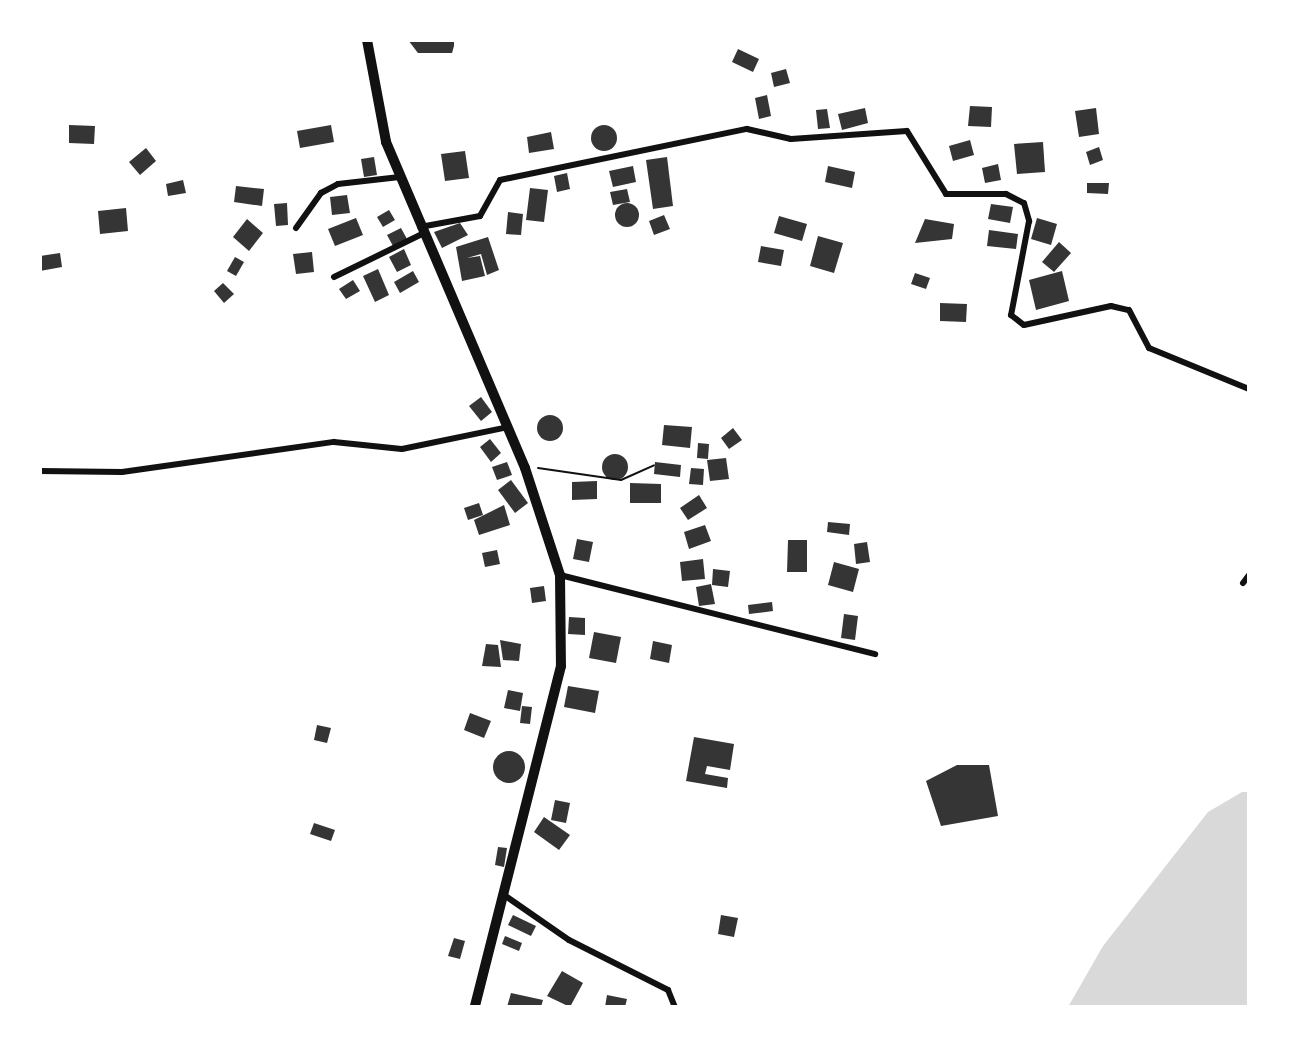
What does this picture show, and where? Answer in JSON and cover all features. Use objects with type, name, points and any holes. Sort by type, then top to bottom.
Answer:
[{"type":"main road","points":[[367,40],[400,177],[420,231],[525,468],[560,575],[561,666],[475,1007]]},
{"type":"street","points":[[334,277],[420,231],[480,216],[500,180],[747,129],[791,139],[907,131],[946,194],[1006,194],[1024,203],[1029,221],[1011,315],[1024,325],[1111,306],[1129,310],[1149,348],[1249,389]]},
{"type":"street","points":[[296,228],[321,193],[338,184],[400,177]]},
{"type":"street","points":[[40,471],[122,472],[334,442],[402,449],[508,427]]},
{"type":"street","points":[[560,575],[875,654]]},
{"type":"street","points":[[1243,583],[1249,575]]},
{"type":"street","points":[[503,894],[569,940],[668,990],[675,1007]]},
{"type":"path","points":[[525,468],[570,467],[621,480],[654,465]]},
{"type":"shaded area","points":[[1242,792],[1249,792],[1249,1007],[1068,1007],[1103,946],[1208,812]]},
{"type":"building","points":[[408,40],[454,40],[454,46],[452,53],[418,53]]},
{"type":"building","points":[[738,49],[759,59],[753,72],[732,62]]},
{"type":"building","points":[[786,69],[790,83],[774,87],[771,73]]},
{"type":"building","points":[[767,95],[771,116],[759,119],[755,98]]},
{"type":"building","points":[[970,106],[992,107],[991,127],[968,126]]},
{"type":"building","points":[[865,108],[868,123],[842,130],[838,114]]},
{"type":"building","points":[[1096,108],[1099,134],[1079,137],[1075,111]]},
{"type":"building","points":[[827,109],[830,128],[818,129],[816,110]]},
{"type":"building","points":[[69,125],[95,126],[94,144],[69,143]]},
{"type":"building","points":[[331,125],[334,142],[300,148],[297,131]]},
{"type":"building","points":[[604,125],[613,129],[617,138],[613,147],[604,151],[595,147],[591,138],[595,129]]},
{"type":"building","points":[[551,132],[554,149],[529,153],[527,137]]},
{"type":"building","points":[[970,140],[974,155],[953,161],[949,146]]},
{"type":"building","points":[[1043,142],[1045,172],[1017,174],[1014,144]]},
{"type":"building","points":[[1099,147],[1103,160],[1090,165],[1086,152]]},
{"type":"building","points":[[146,148],[156,161],[140,175],[129,162]]},
{"type":"building","points":[[465,151],[469,178],[445,181],[441,154]]},
{"type":"building","points":[[374,157],[377,175],[364,177],[361,159]]},
{"type":"building","points":[[667,157],[673,206],[653,209],[646,160]]},
{"type":"building","points":[[998,164],[1001,180],[985,183],[982,168]]},
{"type":"building","points":[[633,166],[636,182],[613,187],[609,171]]},
{"type":"building","points":[[828,166],[855,172],[852,188],[825,182]]},
{"type":"building","points":[[567,173],[570,189],[557,192],[554,176]]},
{"type":"building","points":[[183,180],[186,193],[168,196],[166,184]]},
{"type":"building","points":[[1087,183],[1109,183],[1108,194],[1087,193]]},
{"type":"building","points":[[236,186],[264,189],[262,206],[234,202]]},
{"type":"building","points":[[530,188],[548,190],[544,222],[526,220]]},
{"type":"building","points":[[627,189],[630,202],[613,205],[610,192]]},
{"type":"building","points":[[347,195],[350,213],[332,215],[330,197]]},
{"type":"building","points":[[287,203],[288,225],[276,226],[274,204]]},
{"type":"building","points":[[627,203],[635,207],[639,215],[635,223],[627,227],[619,223],[615,215],[619,207]]},
{"type":"building","points":[[991,204],[1013,207],[1010,223],[988,219]]},
{"type":"building","points":[[126,208],[128,231],[100,234],[98,211]]},
{"type":"building","points":[[389,210],[395,220],[383,227],[377,217]]},
{"type":"building","points":[[508,212],[523,214],[521,235],[506,234]]},
{"type":"building","points":[[664,215],[670,229],[654,235],[649,221]]},
{"type":"building","points":[[779,216],[807,224],[802,241],[774,233]]},
{"type":"building","points":[[356,218],[363,235],[335,246],[328,229]]},
{"type":"building","points":[[1037,218],[1057,224],[1051,245],[1031,239]]},
{"type":"building","points":[[247,219],[263,233],[249,251],[233,237]]},
{"type":"building","points":[[925,219],[954,224],[952,239],[915,243]]},
{"type":"building","points":[[460,223],[468,235],[442,248],[434,232]]},
{"type":"building","points":[[401,228],[407,239],[393,246],[387,235]]},
{"type":"building","points":[[989,230],[1018,234],[1016,249],[987,246]]},
{"type":"building","points":[[818,236],[843,243],[834,273],[810,266]]},
{"type":"building","points":[[488,237],[499,270],[487,275],[481,254],[467,258],[480,256],[485,276],[462,281],[456,247]]},
{"type":"building","points":[[1059,242],[1071,253],[1054,272],[1042,262]]},
{"type":"building","points":[[761,246],[784,250],[781,266],[758,262]]},
{"type":"building","points":[[404,249],[411,265],[397,272],[389,257]]},
{"type":"building","points":[[312,252],[314,272],[296,274],[293,254]]},
{"type":"building","points":[[60,253],[62,267],[40,271],[40,256]]},
{"type":"building","points":[[235,257],[244,262],[236,276],[227,271]]},
{"type":"building","points":[[378,269],[389,295],[375,302],[363,276]]},
{"type":"building","points":[[413,271],[419,282],[400,293],[394,282]]},
{"type":"building","points":[[1062,271],[1069,301],[1036,310],[1029,280]]},
{"type":"building","points":[[915,273],[930,278],[926,289],[911,284]]},
{"type":"building","points":[[353,280],[360,291],[346,299],[339,289]]},
{"type":"building","points":[[223,283],[234,294],[224,303],[214,291]]},
{"type":"building","points":[[940,303],[967,304],[966,322],[940,321]]},
{"type":"building","points":[[481,397],[492,412],[481,421],[469,406]]},
{"type":"building","points":[[550,415],[559,419],[563,428],[559,437],[550,441],[541,437],[537,428],[541,419]]},
{"type":"building","points":[[664,425],[692,427],[690,448],[662,445]]},
{"type":"building","points":[[733,428],[742,440],[729,449],[721,438]]},
{"type":"building","points":[[490,439],[501,453],[491,462],[480,447]]},
{"type":"building","points":[[698,443],[709,444],[708,459],[697,458]]},
{"type":"building","points":[[615,454],[624,458],[628,467],[624,476],[615,480],[606,476],[602,467],[606,458]]},
{"type":"building","points":[[726,458],[729,479],[710,481],[707,460]]},
{"type":"building","points":[[507,462],[512,475],[497,480],[492,467]]},
{"type":"building","points":[[655,462],[681,465],[680,477],[654,474]]},
{"type":"building","points":[[691,468],[704,469],[703,485],[689,484]]},
{"type":"building","points":[[511,480],[528,503],[515,513],[498,490]]},
{"type":"building","points":[[597,481],[597,499],[572,500],[572,482]]},
{"type":"building","points":[[630,483],[661,484],[661,503],[630,503]]},
{"type":"building","points":[[699,495],[707,508],[688,520],[680,508]]},
{"type":"building","points":[[479,503],[483,515],[468,520],[464,508]]},
{"type":"building","points":[[504,505],[510,525],[479,535],[474,520]]},
{"type":"building","points":[[828,522],[850,524],[849,535],[827,532]]},
{"type":"building","points":[[705,525],[711,541],[689,549],[684,532]]},
{"type":"building","points":[[577,539],[593,542],[589,562],[573,559]]},
{"type":"building","points":[[788,540],[807,540],[807,572],[787,572]]},
{"type":"building","points":[[867,542],[870,562],[856,564],[854,544]]},
{"type":"building","points":[[497,550],[500,564],[485,567],[482,553]]},
{"type":"building","points":[[703,559],[705,579],[682,581],[680,562]]},
{"type":"building","points":[[834,562],[859,569],[853,592],[828,585]]},
{"type":"building","points":[[713,569],[730,571],[728,587],[712,585]]},
{"type":"building","points":[[711,584],[715,604],[699,606],[696,587]]},
{"type":"building","points":[[544,586],[546,601],[532,603],[530,588]]},
{"type":"building","points":[[772,602],[773,611],[749,614],[748,605]]},
{"type":"building","points":[[844,614],[858,616],[855,640],[841,638]]},
{"type":"building","points":[[569,617],[585,618],[585,635],[568,634]]},
{"type":"building","points":[[594,632],[621,637],[616,663],[589,658]]},
{"type":"building","points":[[500,640],[521,644],[519,661],[503,660]]},
{"type":"building","points":[[653,641],[672,645],[669,663],[650,659]]},
{"type":"building","points":[[486,644],[498,645],[501,667],[482,666]]},
{"type":"building","points":[[568,686],[599,691],[595,713],[564,707]]},
{"type":"building","points":[[508,690],[523,693],[520,711],[504,708]]},
{"type":"building","points":[[522,706],[532,707],[530,724],[520,723]]},
{"type":"building","points":[[470,713],[491,721],[484,738],[464,730]]},
{"type":"building","points":[[317,725],[331,728],[327,743],[314,740]]},
{"type":"building","points":[[694,737],[734,744],[730,770],[707,766],[705,774],[728,778],[727,788],[686,781]]},
{"type":"building","points":[[509,751],[520,756],[525,767],[520,778],[509,783],[498,778],[493,767],[498,756]]},
{"type":"building","points":[[957,765],[989,765],[998,816],[941,826],[926,781]]},
{"type":"building","points":[[555,800],[570,803],[566,823],[551,820]]},
{"type":"building","points":[[544,817],[570,835],[559,850],[534,832]]},
{"type":"building","points":[[314,823],[335,830],[331,841],[310,834]]},
{"type":"building","points":[[498,847],[507,848],[504,867],[495,865]]},
{"type":"building","points":[[513,915],[536,926],[531,936],[508,925]]},
{"type":"building","points":[[721,915],[738,918],[734,937],[718,934]]},
{"type":"building","points":[[505,936],[522,943],[519,951],[502,944]]},
{"type":"building","points":[[454,938],[465,941],[460,959],[448,956]]},
{"type":"building","points":[[562,971],[583,983],[570,1007],[547,996]]},
{"type":"building","points":[[511,993],[543,1000],[541,1007],[507,1007]]},
{"type":"building","points":[[607,995],[627,999],[625,1007],[605,1007]]}]
